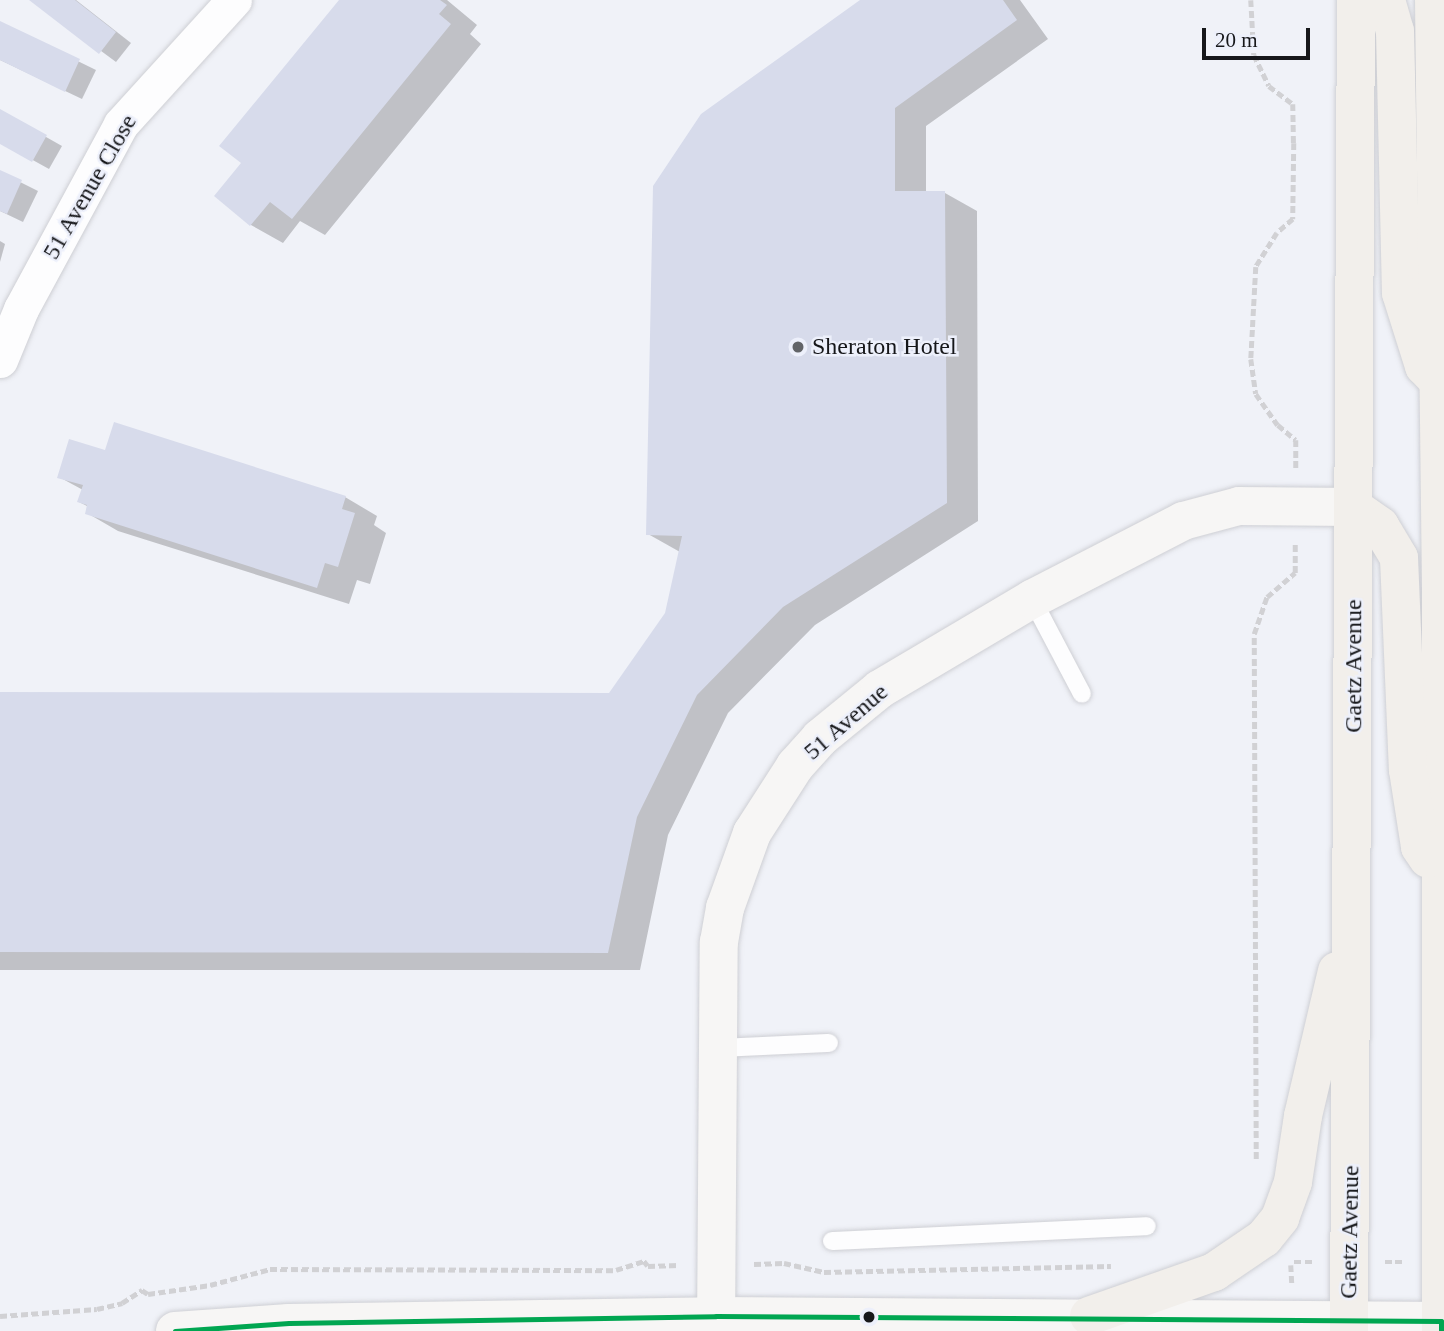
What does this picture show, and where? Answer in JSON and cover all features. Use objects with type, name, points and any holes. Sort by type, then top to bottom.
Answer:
[{"type":"main road","name":"Gaetz Avenue","points":[[1349,1325],[1354,901],[1356,0]]},
{"type":"main road","points":[[1386,0],[1395,31],[1401,293],[1424,366],[1441,383]]},
{"type":"main road","points":[[175,1331],[289,1323],[708,1326],[1089,1316],[1349,1325],[1442,1324],[1443,585],[1434,0]]},
{"type":"main road","name":"51 Avenue","points":[[708,1326],[718,1048],[718,964],[725,908],[752,833],[769,802],[820,738],[880,689],[1032,599],[1183,521],[1239,506],[1353,507]]},
{"type":"main road","points":[[1353,507],[1380,526],[1399,558],[1408,770],[1420,847],[1441,879]]},
{"type":"main road","points":[[1015,1331],[1089,1316],[1214,1272],[1264,1238],[1280,1218],[1293,1182],[1303,1116],[1354,901]]},
{"type":"street","name":"51 Avenue Close","points":[[0,360],[21,309],[121,124],[234,0]]},
{"type":"lane","points":[[1032,599],[1082,694]]},
{"type":"lane","points":[[718,1048],[829,1043]]},
{"type":"lane","points":[[832,1241],[1147,1226]]},
{"type":"path","points":[[1251,0],[1259,71],[1269,86],[1293,104],[1293,219],[1277,233],[1256,267],[1251,359],[1256,394],[1279,425],[1296,440],[1294,573],[1266,597],[1254,634],[1256,1165]]},
{"type":"path","points":[[0,1316],[97,1309],[121,1303],[142,1290],[148,1294],[210,1284],[270,1269],[616,1270],[644,1261],[648,1266]]},
{"type":"path","points":[[1291,1262],[1305,1262]]},
{"type":"path","points":[[780,1264],[824,1272],[1115,1266]]},
{"type":"building","points":[[29,0],[75,0],[116,32],[99,54]]},
{"type":"building","points":[[339,0],[440,0],[447,5],[439,14],[451,24],[292,219],[270,202],[250,226],[214,196],[241,163],[219,146]]},
{"type":"building","name":"Sheraton Hotel","points":[[860,0],[1003,0],[1017,20],[895,108],[895,191],[945,191],[947,503],[783,607],[697,695],[637,817],[608,953],[0,952],[0,692],[609,693],[665,613],[682,536],[646,535],[653,186],[701,114]]},
{"type":"building","points":[[0,21],[80,59],[65,92],[0,60]]},
{"type":"building","points":[[0,109],[47,135],[32,162],[0,144]]},
{"type":"building","points":[[0,170],[22,180],[7,214],[0,211]]},
{"type":"building","points":[[114,422],[346,496],[342,509],[355,513],[338,567],[325,563],[317,588],[85,514],[87,505],[77,502],[83,485],[57,478],[69,439],[105,450]]},
{"type":"transit line","points":[[175,1331],[289,1323],[716,1316],[1441,1321],[1441,1331]]},
{"type":"place","name":"Sheraton Hotel","points":[[798,347]]}]
